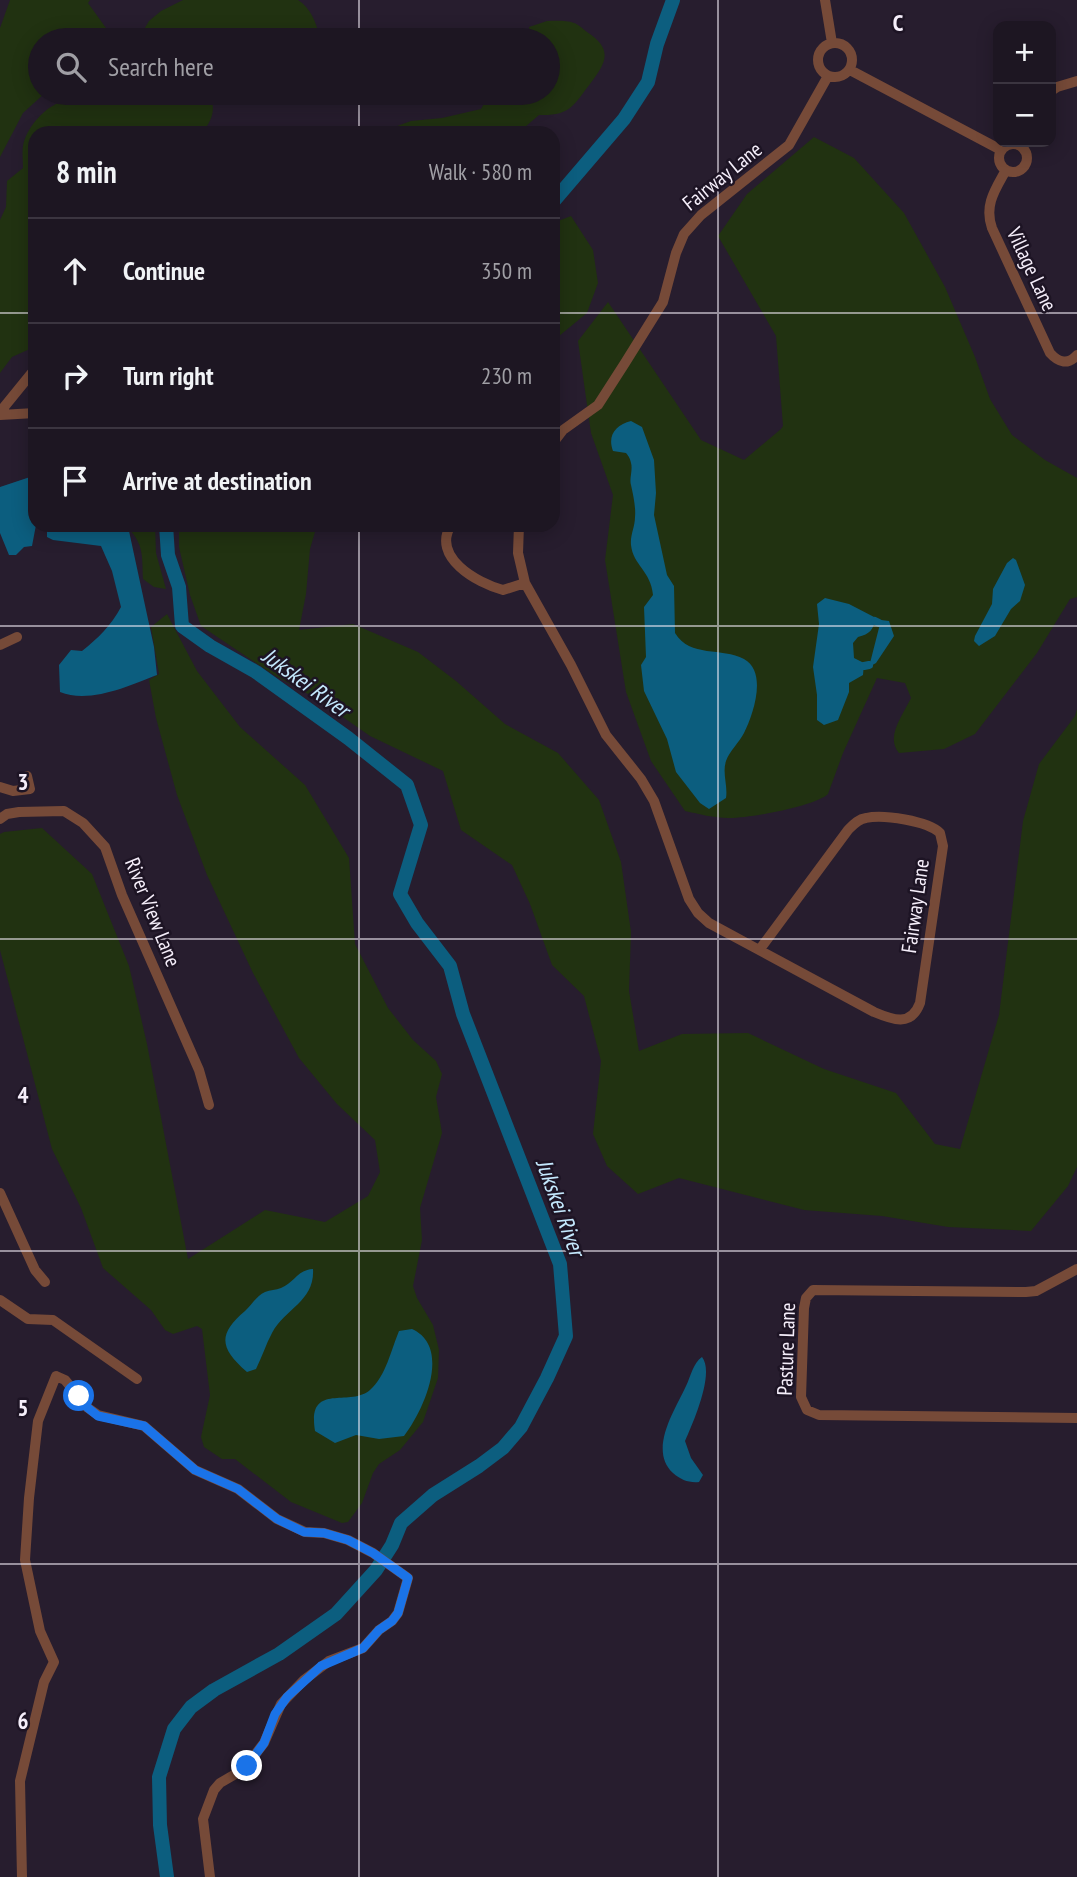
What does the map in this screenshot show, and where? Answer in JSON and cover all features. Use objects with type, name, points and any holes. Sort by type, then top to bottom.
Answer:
[{"type":"street","points":[[825,0],[832,43]]},
{"type":"street","points":[[832,43],[844,45],[853,59],[850,70],[842,76],[828,76],[820,68],[818,58],[823,48],[832,43]]},
{"type":"street","points":[[850,70],[1001,150]]},
{"type":"street","name":"Fairway Lane","points":[[560,434],[598,405],[663,302],[684,233],[701,215],[789,145],[828,76]]},
{"type":"street","points":[[1056,87],[1077,81]]},
{"type":"street","points":[[1001,150],[1006,147]]},
{"type":"street","points":[[1001,150],[999,161],[1006,170],[1015,171],[1025,164],[1022,147]]},
{"type":"street","name":"Village Lane","points":[[1006,170],[989,204],[992,228],[1050,353],[1059,361],[1065,362],[1077,355]]},
{"type":"street","points":[[0,413],[28,378]]},
{"type":"street","points":[[0,413],[28,413]]},
{"type":"street","points":[[448,532],[446,547],[463,568],[503,590],[525,583]]},
{"type":"street","name":"Fairway Lane","points":[[519,532],[519,558],[525,583],[606,734],[654,801],[687,893],[698,913],[716,927],[889,1019],[899,1021],[911,1017],[918,1009],[921,996],[943,846],[940,833],[924,824],[884,818],[865,818],[856,822],[760,949]]},
{"type":"street","points":[[0,645],[17,637]]},
{"type":"street","points":[[0,787],[13,791],[30,789],[27,776]]},
{"type":"street","name":"River View Lane","points":[[0,819],[7,814],[19,812],[61,810],[83,822],[105,847],[122,895],[199,1070],[209,1105]]},
{"type":"street","points":[[0,1193],[36,1270],[45,1282]]},
{"type":"street","name":"Pasture Lane","points":[[1077,1269],[1036,1291],[1026,1292],[813,1290],[806,1298],[804,1308],[801,1397],[807,1410],[819,1415],[1077,1419]]},
{"type":"street","points":[[0,1300],[28,1319],[53,1320],[137,1379]]},
{"type":"street","points":[[22,1877],[20,1781],[44,1682],[54,1662],[40,1631],[27,1579],[26,1531],[38,1421],[55,1376],[65,1380],[98,1416],[144,1426],[195,1470],[238,1489],[277,1519],[304,1532],[324,1533],[348,1540],[373,1553],[408,1578],[392,1621],[379,1630],[363,1648],[329,1661],[304,1680],[281,1704],[264,1743],[244,1769],[220,1783],[214,1790],[203,1819],[210,1877]]},
{"type":"green space","points":[[10,0],[90,0],[88,3],[106,28],[28,28],[28,105],[32,105],[23,113],[0,157],[0,28]]},
{"type":"green space","points":[[183,0],[298,0],[315,21],[317,28],[145,28],[161,11]]},
{"type":"green space","points":[[547,21],[564,21],[576,24],[601,44],[605,56],[600,69],[570,108],[558,114],[539,115],[526,126],[397,126],[411,121],[442,118],[481,109],[483,105],[560,105],[560,28],[529,27]]},
{"type":"green space","points":[[52,106],[213,106],[206,126],[32,126]]},
{"type":"green space","points":[[27,133],[28,350],[12,357],[0,373],[0,220],[6,207],[7,181],[23,168],[23,148]]},
{"type":"green space","points":[[814,137],[854,158],[904,213],[945,287],[990,399],[1012,435],[1045,460],[1077,478],[1077,597],[1070,599],[1037,653],[975,734],[944,749],[899,753],[895,747],[895,733],[911,698],[905,683],[877,678],[843,753],[828,794],[810,803],[764,814],[737,818],[712,817],[685,811],[651,761],[626,692],[605,560],[613,495],[591,433],[578,341],[608,302],[701,440],[744,460],[781,429],[783,426],[776,336],[718,236],[747,194]]},
{"type":"green space","points":[[571,216],[593,250],[598,283],[587,313],[560,335],[560,220]]},
{"type":"green space","points":[[132,532],[155,532],[156,553],[166,589],[154,587],[143,579],[142,556]]},
{"type":"green space","points":[[179,532],[315,532],[310,549],[299,630],[353,624],[418,652],[505,724],[558,753],[599,800],[621,862],[631,932],[629,991],[639,1051],[682,1034],[748,1033],[824,1069],[896,1093],[935,1144],[960,1149],[999,1015],[1023,821],[1039,764],[1075,716],[1077,709],[1077,1167],[1068,1186],[1031,1231],[948,1227],[882,1216],[804,1210],[679,1178],[638,1194],[607,1166],[593,1134],[601,1061],[584,996],[552,965],[530,904],[512,865],[461,830],[443,771],[370,736],[201,626],[190,595],[179,547]]},
{"type":"green space","points":[[167,614],[197,671],[240,727],[305,785],[349,858],[355,944],[388,1008],[413,1040],[436,1061],[442,1074],[436,1097],[442,1133],[420,1208],[422,1240],[413,1286],[433,1325],[439,1350],[438,1378],[423,1422],[400,1450],[379,1464],[362,1503],[348,1522],[342,1523],[291,1502],[235,1459],[222,1459],[204,1447],[201,1437],[210,1395],[202,1329],[197,1326],[173,1334],[165,1330],[151,1310],[103,1268],[81,1208],[52,1149],[0,950],[0,834],[42,828],[92,874],[129,966],[147,1044],[188,1259],[265,1210],[325,1222],[368,1196],[380,1172],[375,1140],[337,1104],[299,1058],[253,973],[207,875],[177,795],[156,718],[149,680],[159,674],[151,627]]},
{"type":"water","points":[[631,421],[642,427],[654,460],[654,515],[667,575],[674,586],[675,633],[689,646],[744,659],[751,665],[757,683],[751,716],[744,733],[726,761],[726,798],[709,809],[700,803],[676,772],[667,739],[644,691],[641,665],[646,657],[644,607],[653,595],[652,587],[632,552],[635,513],[631,461],[626,453],[613,451],[611,445],[617,428]]},
{"type":"water","points":[[28,478],[28,532],[35,532],[32,546],[24,547],[16,555],[9,555],[0,533],[0,487]]},
{"type":"water","points":[[47,532],[129,532],[154,647],[157,675],[96,695],[60,692],[59,665],[71,650],[82,651],[99,636],[121,607],[112,571],[101,546],[47,537]]},
{"type":"water","points":[[1013,558],[1025,585],[1020,601],[1011,609],[995,636],[979,646],[974,641],[975,636],[992,604],[993,589],[1007,563]]},
{"type":"water","points":[[825,598],[849,604],[876,618],[870,631],[853,643],[854,658],[864,663],[863,675],[849,683],[849,692],[838,720],[824,725],[817,720],[813,667],[819,624],[817,604]]},
{"type":"water","points":[[881,620],[889,621],[894,636],[876,663],[869,667]]},
{"type":"water","points":[[313,1269],[305,1297],[278,1324],[256,1369],[247,1372],[227,1348],[226,1334],[230,1327],[262,1294],[281,1288],[299,1274]]},
{"type":"water","points":[[412,1329],[424,1338],[430,1350],[431,1380],[419,1411],[404,1436],[379,1439],[356,1435],[335,1443],[315,1431],[314,1416],[317,1406],[323,1401],[361,1395],[370,1390],[384,1370],[399,1331]]},
{"type":"water","points":[[702,1357],[706,1374],[704,1386],[685,1441],[691,1458],[703,1475],[699,1482],[692,1482],[673,1473],[666,1464],[663,1442],[670,1418],[694,1366]]},
{"type":"waterway","name":"Jukskei River","points":[[560,194],[624,119],[648,82],[657,44],[673,0]]},
{"type":"waterway","name":"Jukskei River","points":[[166,532],[168,555],[179,587],[182,626],[210,646],[256,672],[348,738],[407,785],[421,825],[400,894],[417,923],[450,966],[463,1014],[560,1264],[566,1336],[521,1427],[503,1448],[433,1495],[401,1523],[392,1545],[376,1570],[336,1614],[279,1654],[214,1690],[191,1707],[174,1729],[159,1777],[160,1825],[167,1877]]},
{"type":"waterway","points":[[875,621],[879,623]]},
{"type":"waterway","points":[[864,666],[869,665]]},
{"type":"route","points":[[79,1396],[98,1416],[141,1424],[195,1470],[238,1489],[277,1519],[304,1532],[324,1533],[348,1540],[373,1553],[408,1578],[398,1613],[392,1621],[379,1630],[363,1648],[329,1661],[304,1680],[281,1704],[264,1743],[247,1766]]}]
